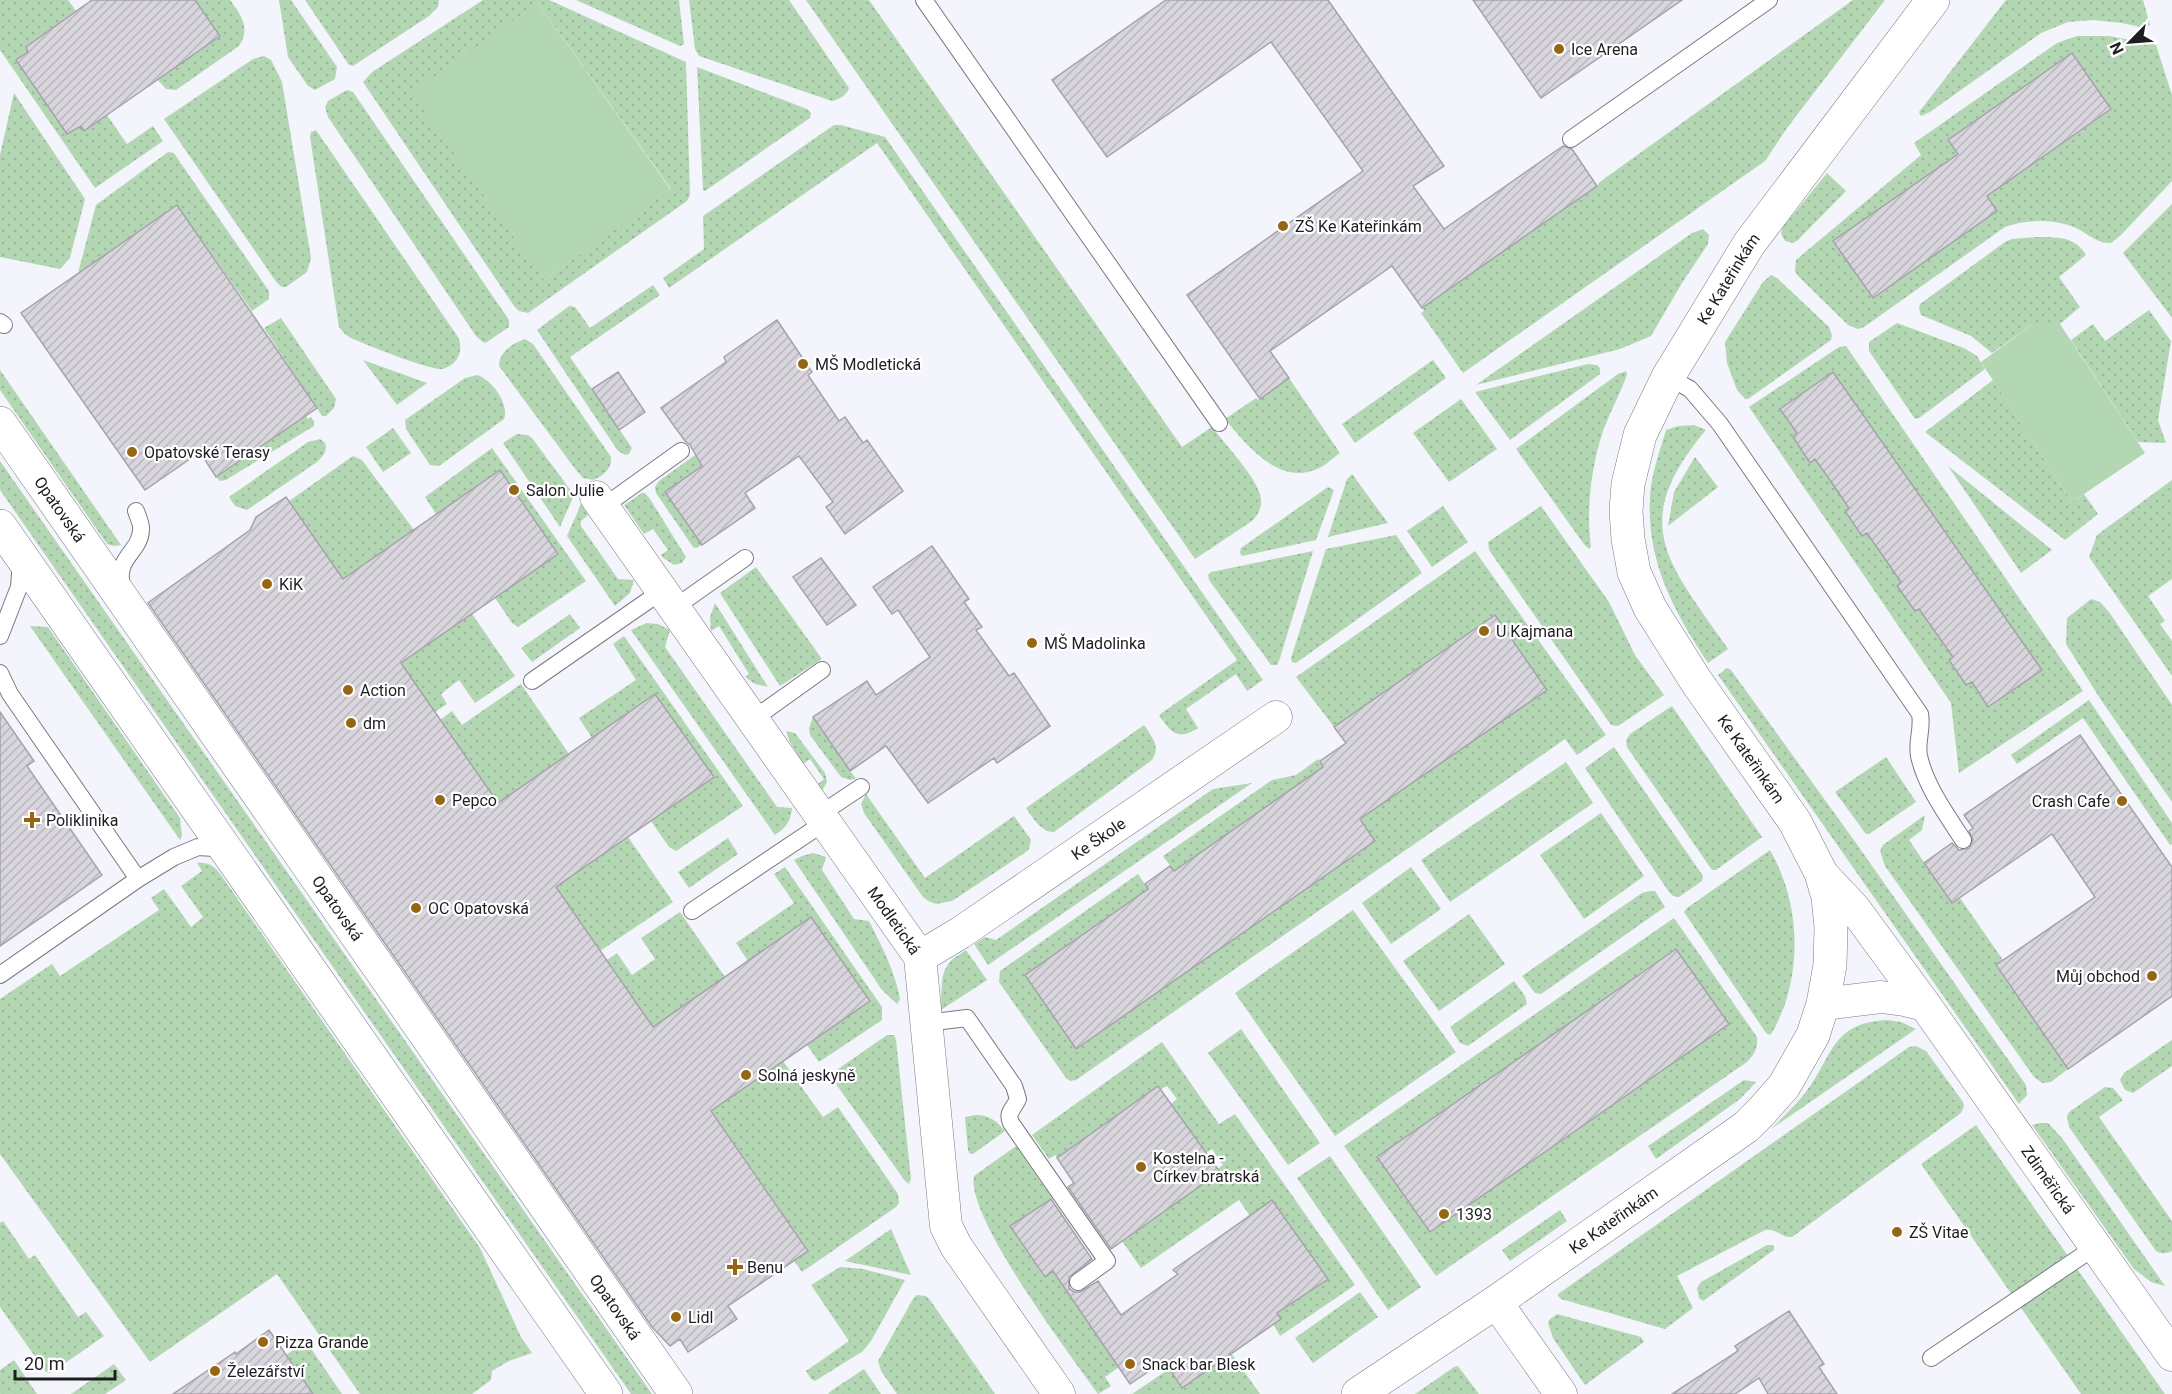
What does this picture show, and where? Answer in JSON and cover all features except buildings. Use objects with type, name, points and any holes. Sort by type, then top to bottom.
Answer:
[{"type":"main road","name":"Ke Kateřinkám","points":[[1358,1394],[1496,1302],[1746,1127],[1784,1086],[1813,1035],[1823,1004],[1830,965],[1831,927],[1828,897],[1821,873],[1795,822],[1666,636],[1650,608],[1634,572],[1628,539],[1626,511],[1628,484],[1640,435],[1668,377],[1749,244],[1933,0]]},
{"type":"main road","name":"Opatovská","points":[[0,423],[675,1394]]},
{"type":"main road","points":[[0,526],[606,1394]]},
{"type":"street","name":"Modletická","points":[[600,502],[920,957],[946,1226],[956,1246],[1059,1394]]},
{"type":"street","name":"Ke Škole","points":[[920,957],[960,933],[1276,717]]},
{"type":"street","name":"Zdiměřická","points":[[1821,873],[1854,908],[1925,1005],[2172,1355]]},
{"type":"street","points":[[1823,1004],[1881,997],[1925,1005]]},
{"type":"street","points":[[1496,1302],[1561,1394]]},
{"type":"lane","points":[[924,0],[1219,423]]},
{"type":"lane","points":[[1571,139],[1769,0]]},
{"type":"lane","points":[[1668,377],[1690,389],[1720,424],[1920,714],[1923,725],[1918,749],[1920,758],[1937,798],[1963,840]]},
{"type":"lane","points":[[600,502],[681,451]]},
{"type":"lane","points":[[127,604],[121,583],[122,565],[137,543],[142,530],[136,511]]},
{"type":"lane","points":[[0,636],[19,587],[21,557]]},
{"type":"lane","points":[[532,681],[668,599],[745,558]]},
{"type":"lane","points":[[752,720],[822,670]]},
{"type":"lane","points":[[0,673],[10,694],[138,879]]},
{"type":"lane","points":[[693,910],[822,818],[861,787]]},
{"type":"lane","points":[[0,975],[138,879],[174,857],[198,847],[214,848],[232,856]]},
{"type":"lane","points":[[926,1023],[967,1018],[1014,1086],[1018,1099],[1009,1112],[1008,1117],[1011,1123],[1107,1261],[1078,1282]]},
{"type":"lane","points":[[1932,1358],[2095,1247]]},
{"type":"green space","points":[[0,0],[68,0],[76,11],[26,47],[67,134],[107,115],[127,144],[153,126],[163,141],[95,188],[0,50]]},
{"type":"green space","points":[[195,0],[230,0],[243,22],[243,39],[239,46],[176,90],[166,89],[157,79],[220,36]]},
{"type":"green space","points":[[279,0],[291,0],[337,67],[335,79],[315,90],[308,86],[288,57]]},
{"type":"green space","points":[[305,0],[439,0],[438,7],[429,16],[353,66],[349,65]]},
{"type":"green space","points":[[483,0],[549,0],[686,62],[690,195],[687,201],[528,313],[519,311],[363,82],[372,72]],"holes":[[[538,3],[671,189],[544,280]]]},
{"type":"green space","points":[[576,0],[679,0],[684,44],[680,46]]},
{"type":"green space","points":[[689,0],[789,0],[849,88],[848,91],[842,97],[832,101],[699,56],[695,49]]},
{"type":"green space","points":[[806,0],[869,0],[1182,447],[1212,427],[1241,463],[1255,483],[1261,500],[1259,512],[1252,521],[1195,559]]},
{"type":"green space","points":[[1853,0],[1885,0],[1787,128],[1765,161],[1463,373],[1421,313],[1424,311],[1422,308],[1597,186]]},
{"type":"green space","points":[[2006,0],[2143,0],[2150,25],[2145,28],[2094,20],[2068,22],[2041,33],[1930,112],[1921,116],[1919,112]]},
{"type":"green space","points":[[538,3],[671,190],[544,280],[411,93]]},
{"type":"green space","points":[[2077,36],[2109,36],[2156,45],[2172,95],[2172,181],[2111,243],[2101,242],[2076,228],[2059,223],[2032,221],[2014,224],[2005,227],[1864,327],[1858,329],[1848,325],[1798,276],[1795,271],[1796,260],[1921,155],[1914,143],[2057,43]],"holes":[[[2035,79],[2111,110],[1987,196],[1948,140]]]},
{"type":"green space","points":[[264,56],[271,60],[282,82],[311,258],[307,272],[286,287],[277,283],[164,119],[253,59]]},
{"type":"green space","points":[[697,67],[807,109],[811,113],[810,118],[705,191],[703,190]]},
{"type":"green space","points":[[347,90],[353,92],[509,320],[509,327],[487,342],[484,343],[476,336],[328,117],[325,107],[328,101]]},
{"type":"green space","points":[[14,93],[85,199],[70,258],[60,269],[0,257],[0,155]]},
{"type":"green space","points":[[834,125],[885,137],[1263,680],[1247,691],[1236,674],[1186,709],[1198,728],[1185,734],[1176,733],[1159,715],[1237,660],[877,143],[669,288],[663,278],[704,249],[703,216]]},
{"type":"green space","points":[[316,130],[458,337],[460,352],[456,361],[448,367],[442,369],[425,366],[396,356],[349,337],[339,327],[310,137],[311,132]]},
{"type":"green space","points":[[168,152],[174,153],[269,291],[269,299],[252,311],[177,205],[78,273],[96,205]]},
{"type":"green space","points":[[1827,173],[1846,191],[1798,240],[1793,243],[1785,241],[1781,234],[1782,228]]},
{"type":"green space","points":[[2172,204],[2172,318],[2123,253]]},
{"type":"green space","points":[[1703,229],[1709,235],[1708,244],[1651,336],[1620,349],[1476,385],[1692,233]]},
{"type":"green space","points":[[2036,237],[2071,241],[2086,255],[2059,277],[2080,307],[2060,324],[2033,324],[1992,353],[1971,336],[1921,315],[1920,304],[2005,242],[2012,239]]},
{"type":"green space","points":[[1771,275],[1829,327],[1831,340],[1745,399],[1737,390],[1727,363],[1725,342],[1763,282]]},
{"type":"green space","points":[[653,285],[660,295],[570,357],[632,448],[629,454],[625,455],[618,451],[537,330],[569,306],[575,307],[590,328]]},
{"type":"green space","points":[[2149,310],[2171,341],[2158,420],[2166,443],[2138,442],[2071,340],[2093,324],[2105,341]]},
{"type":"green space","points":[[281,318],[336,399],[334,408],[326,416],[322,416],[264,328]]},
{"type":"green space","points":[[1897,323],[1964,348],[1977,356],[1985,369],[1915,419],[1869,351],[1869,342]]},
{"type":"green space","points":[[2033,324],[2060,324],[2145,453],[2072,502],[1981,362]]},
{"type":"green space","points":[[525,339],[533,344],[611,457],[608,468],[593,480],[583,478],[576,470],[499,366],[501,356],[516,343]]},
{"type":"green space","points":[[1846,346],[2083,691],[1959,773],[1951,703],[1749,407],[1839,347]],"holes":[[[1833,373],[2042,670],[1989,707],[1972,682],[1966,685],[1950,660],[1954,656],[1920,608],[1915,611],[1897,586],[1902,582],[1867,533],[1862,536],[1845,511],[1849,507],[1815,459],[1810,462],[1793,437],[1797,433],[1780,408]]]},
{"type":"green space","points":[[363,360],[427,383],[397,405]]},
{"type":"green space","points":[[1433,360],[1446,378],[1355,443],[1342,424]]},
{"type":"green space","points":[[1588,364],[1597,365],[1600,368],[1600,374],[1510,440],[1475,392]]},
{"type":"green space","points":[[0,370],[121,545],[107,544],[0,390]]},
{"type":"green space","points":[[1626,371],[1627,375],[1603,431],[1595,459],[1589,503],[1591,547],[1589,549],[1516,449],[1618,374]]},
{"type":"green space","points":[[477,375],[488,381],[498,393],[504,406],[504,419],[439,466],[430,465],[406,429],[405,420],[465,378]]},
{"type":"green space","points":[[1289,378],[1340,453],[1320,468],[1303,473],[1289,472],[1264,460],[1225,419],[1256,398],[1258,400]]},
{"type":"green space","points":[[1993,380],[2072,502],[2084,494],[2098,514],[2065,540],[1925,432]]},
{"type":"green space","points":[[1461,399],[1497,449],[1449,482],[1413,433]]},
{"type":"green space","points":[[306,416],[308,419],[311,417],[314,426],[226,480],[220,481],[216,477]]},
{"type":"green space","points":[[1694,425],[1706,430],[1682,463],[1667,492],[1662,518],[1665,543],[1674,567],[1688,592],[1728,649],[1708,663],[1684,624],[1665,584],[1658,564],[1650,520],[1652,480],[1666,430],[1678,426]]},
{"type":"green space","points":[[393,428],[411,453],[383,472],[366,447]]},
{"type":"green space","points":[[517,434],[528,435],[532,438],[574,495],[560,527],[503,443]]},
{"type":"green space","points":[[320,439],[325,443],[326,448],[317,462],[247,510],[235,506],[229,497],[308,442]]},
{"type":"green space","points":[[492,448],[586,581],[518,627],[512,623],[495,598],[558,554],[500,471],[436,514],[425,497]]},
{"type":"green space","points":[[702,450],[709,461],[702,545],[696,548],[693,547],[656,493],[655,487],[659,481]]},
{"type":"green space","points":[[353,456],[362,460],[414,530],[364,565],[421,649],[472,614],[515,676],[475,703],[459,680],[441,694],[447,704],[435,712],[289,501]]},
{"type":"green space","points":[[1695,457],[1718,487],[1668,526],[1674,492]]},
{"type":"green space","points":[[0,461],[652,1394],[631,1394],[0,490]]},
{"type":"green space","points":[[1948,466],[2052,550],[2021,573]]},
{"type":"green space","points":[[1352,474],[1388,523],[1328,537],[1347,479]]},
{"type":"green space","points":[[2172,480],[2172,579],[2148,596],[2165,621],[2160,624],[2172,641],[2172,676],[2089,557],[2097,535]]},
{"type":"green space","points":[[1328,487],[1334,490],[1316,540],[1242,556],[1241,548]]},
{"type":"green space","points":[[642,493],[650,499],[686,557],[682,563],[674,565],[662,557],[661,555],[668,550],[653,529],[644,534],[624,505]]},
{"type":"green space","points":[[581,504],[588,515],[581,521],[581,526],[618,579],[634,580],[630,593],[615,606],[567,536]]},
{"type":"green space","points":[[1443,506],[1468,542],[1432,567],[1407,531]]},
{"type":"green space","points":[[1541,506],[1609,602],[1635,655],[1664,695],[1618,726],[1611,725],[1489,550],[1488,542]]},
{"type":"green space","points":[[1396,535],[1422,573],[1296,663],[1292,662],[1291,658],[1326,549]]},
{"type":"green space","points":[[1313,551],[1279,661],[1277,665],[1271,665],[1209,580],[1208,575],[1211,572]]},
{"type":"green space","points":[[1475,551],[1606,735],[1577,755],[1565,739],[1076,1080],[1070,1081],[1066,1078],[999,982],[1000,971],[1138,874],[1148,889],[1025,975],[1375,841],[1360,819],[1546,690],[1495,615],[1334,727],[1296,677]]},
{"type":"green space","points":[[756,567],[822,659],[780,686],[720,593]]},
{"type":"green space","points":[[2091,599],[2100,602],[2109,612],[2172,705],[2172,802],[2101,700],[2066,644],[2067,618]]},
{"type":"green space","points":[[715,603],[768,687],[755,684],[745,677],[749,674],[719,626],[711,631],[710,617]]},
{"type":"green space","points":[[570,614],[580,628],[532,662],[521,648]]},
{"type":"green space","points":[[647,623],[658,624],[670,630],[665,647],[777,807],[792,808],[787,824],[775,835],[631,630]]},
{"type":"green space","points":[[30,626],[48,627],[180,818],[182,836],[180,840]]},
{"type":"green space","points":[[624,636],[743,806],[676,851],[669,847],[651,821],[714,777],[655,694],[592,738],[579,718],[636,680],[613,644]]},
{"type":"green space","points":[[1727,668],[1731,670],[1856,843],[2026,1085],[2027,1095],[2019,1104],[1718,675]]},
{"type":"green space","points":[[521,684],[569,754],[577,872],[628,837],[673,902],[600,951],[440,720],[452,711],[462,725]]},
{"type":"green space","points":[[2089,700],[2172,823],[2172,844],[2170,845],[2083,718],[2017,764],[2011,755]]},
{"type":"green space","points":[[1672,706],[1762,837],[1716,870],[1712,870],[1627,747],[1626,740],[1630,734]]},
{"type":"green space","points":[[813,717],[856,779],[841,777],[810,735],[809,728]]},
{"type":"green space","points":[[1144,725],[1156,746],[1152,760],[1054,832],[1045,830],[1038,824],[1026,808]]},
{"type":"green space","points":[[786,731],[795,733],[825,773],[827,782],[822,791],[818,784],[824,779],[810,759],[803,764]]},
{"type":"green space","points":[[1614,747],[1703,876],[1702,881],[1679,897],[1669,892],[1585,768]]},
{"type":"green space","points":[[1886,757],[1916,802],[1866,834],[1835,792]]},
{"type":"green space","points":[[1318,759],[1323,767],[1174,871],[1163,856],[1272,780],[1296,775]]},
{"type":"green space","points":[[1566,762],[1593,803],[1450,902],[1421,860]]},
{"type":"green space","points":[[1252,783],[988,965],[974,944],[985,937],[996,940],[1213,789]]},
{"type":"green space","points":[[866,794],[925,878],[1014,816],[1031,840],[1029,849],[952,901],[936,904],[923,897],[864,813],[861,804]]},
{"type":"green space","points":[[1601,813],[1644,876],[1584,919],[1540,855]]},
{"type":"green space","points":[[1925,815],[1922,830],[1909,840],[1952,903],[1960,898],[2003,960],[1996,966],[2068,1069],[2051,1082],[2042,1083],[2034,1077],[1885,866],[1880,851],[1883,845]]},
{"type":"green space","points":[[728,838],[738,854],[689,888],[678,872]]},
{"type":"green space","points":[[1770,850],[1786,887],[1794,927],[1795,947],[1790,987],[1784,1007],[1770,1035],[1766,1033],[1684,912]]},
{"type":"green space","points":[[813,853],[826,857],[822,870],[854,919],[869,921],[895,979],[900,999],[897,1004],[882,990],[794,860]]},
{"type":"green space","points":[[197,863],[211,865],[221,875],[480,1248],[521,1337],[532,1353],[509,1361],[492,1371],[491,1380],[472,1394],[360,1394],[277,1274],[150,1362],[0,1154],[0,999],[52,964],[60,976],[159,910],[151,898],[164,889],[191,927],[203,917],[181,886],[202,871]]},
{"type":"green space","points":[[785,867],[882,1007],[882,1020],[819,1062],[807,1045],[869,1001],[748,961],[736,943],[794,903],[774,874]]},
{"type":"green space","points":[[1411,867],[1441,909],[1391,944],[1362,903]]},
{"type":"green space","points":[[1655,891],[1665,907],[1541,994],[1535,993],[1522,976],[1642,893]]},
{"type":"green space","points":[[1353,910],[1456,1052],[1335,1136],[1235,993]]},
{"type":"green space","points":[[680,912],[725,977],[732,1096],[783,1061],[823,1117],[838,1107],[898,1194],[899,1203],[896,1207],[802,1272],[794,1261],[808,1250],[607,960],[617,953],[632,975],[655,959],[641,938]]},
{"type":"green space","points":[[1469,914],[1505,964],[1439,1011],[1403,961]]},
{"type":"green space","points":[[1674,918],[1757,1037],[1755,1051],[1747,1062],[1436,1276],[1344,1146]],"holes":[[[1675,949],[1728,1025],[1431,1232],[1378,1157]]]},
{"type":"green space","points":[[966,950],[987,980],[941,1010],[942,985],[946,967]]},
{"type":"green space","points":[[1514,981],[1525,996],[1527,1004],[1468,1046],[1460,1043],[1450,1027]]},
{"type":"green space","points":[[1887,1020],[1901,1022],[1916,1029],[1771,1129],[1806,1092],[1844,1034],[1869,1022]]},
{"type":"green space","points":[[1241,1029],[1320,1143],[1288,1165],[1208,1053]]},
{"type":"green space","points":[[887,1035],[894,1035],[896,1040],[911,1179],[909,1184],[831,1077],[831,1074]]},
{"type":"green space","points":[[2172,1040],[2172,1066],[2133,1093],[2125,1090],[2120,1080],[2124,1073]]},
{"type":"green space","points":[[1162,1042],[1219,1124],[1235,1114],[1355,1285],[1280,1336],[1273,1324],[1281,1318],[1277,1313],[1328,1279],[1272,1200],[1250,1216],[1239,1200],[1141,1268],[1122,1241],[1219,1173],[1217,1169],[1223,1165],[1212,1149],[1206,1153],[1171,1104],[1177,1099],[1167,1086],[1161,1089],[1159,1086],[1057,1158],[1055,1155],[1049,1159],[1032,1135]]},
{"type":"green space","points":[[1916,1046],[1926,1051],[1963,1102],[1961,1113],[1792,1237],[1765,1230],[1677,1276],[1693,1308],[1665,1329],[1561,1299],[1558,1296],[1909,1047]]},
{"type":"green space","points":[[1744,1080],[1756,1082],[1740,1099],[1656,1159],[1648,1146]]},
{"type":"green space","points":[[2105,1087],[2113,1088],[2123,1100],[2099,1117],[2172,1221],[2172,1251],[2170,1252],[2156,1251],[2069,1127],[2067,1116],[2069,1112]]},
{"type":"green space","points":[[976,1115],[992,1119],[1005,1131],[970,1154],[965,1117]]},
{"type":"green space","points":[[2048,1123],[2062,1138],[2165,1286],[2151,1282],[2134,1269],[2032,1125]]},
{"type":"green space","points":[[1976,1125],[2165,1394],[2081,1394],[1921,1164]]},
{"type":"green space","points":[[1016,1146],[1052,1198],[1010,1226],[1044,1277],[1053,1271],[1119,1367],[1105,1377],[1111,1386],[1098,1394],[1022,1286],[986,1222],[976,1195],[974,1176]]},
{"type":"green space","points":[[1330,1156],[1421,1287],[1388,1310],[1297,1178]]},
{"type":"green space","points":[[1560,1210],[1567,1221],[1510,1261],[1502,1250]]},
{"type":"green space","points":[[3,1221],[29,1259],[35,1255],[78,1317],[86,1312],[104,1336],[51,1373],[46,1372],[0,1307],[0,1223]]},
{"type":"green space","points":[[891,1229],[911,1275],[845,1261]]},
{"type":"green space","points":[[1767,1245],[1774,1246],[1774,1250],[1703,1301],[1699,1298],[1697,1288],[1701,1282]]},
{"type":"green space","points":[[840,1267],[863,1269],[905,1280],[863,1351],[815,1381],[806,1371],[849,1341],[811,1285]]},
{"type":"green space","points":[[1360,1292],[1378,1317],[1313,1363],[1295,1338]]},
{"type":"green space","points":[[917,1295],[926,1296],[930,1300],[995,1394],[897,1394],[881,1371],[878,1361]]},
{"type":"green space","points":[[1557,1314],[1641,1337],[1644,1342],[1585,1385],[1553,1338],[1548,1323]]},
{"type":"green space","points":[[302,1344],[310,1347],[342,1394],[313,1394],[286,1355]]},
{"type":"green space","points":[[1231,1353],[1260,1394],[1132,1394],[1169,1369],[1182,1387]]},
{"type":"green space","points":[[14,1360],[37,1394],[0,1394],[0,1370]]},
{"type":"green space","points":[[114,1364],[126,1380],[105,1394],[71,1394]]},
{"type":"green space","points":[[1458,1366],[1479,1394],[1415,1394],[1454,1367]]},
{"type":"green space","points":[[864,1369],[881,1394],[828,1394],[831,1391]]},
{"type":"place","name":"Ice Arena","points":[[1559,49]]},
{"type":"place","name":"ZŠ Ke Kateřinkám","points":[[1283,226]]},
{"type":"place","name":"MŠ Modletická","points":[[803,364]]},
{"type":"place","name":"Opatovské Terasy","points":[[132,452]]},
{"type":"place","name":"Salon Julie","points":[[514,490]]},
{"type":"place","name":"KiK","points":[[267,584]]},
{"type":"place","name":"U Kajmana","points":[[1484,631]]},
{"type":"place","name":"MŠ Madolinka","points":[[1032,643]]},
{"type":"place","name":"Action","points":[[348,690]]},
{"type":"place","name":"dm","points":[[351,723]]},
{"type":"place","name":"Pepco","points":[[440,800]]},
{"type":"place","name":"Crash Cafe","points":[[2122,801]]},
{"type":"place","name":"Poliklinika","points":[[32,820]]},
{"type":"place","name":"OC Opatovská","points":[[416,908]]},
{"type":"place","name":"Můj obchod","points":[[2152,976]]},
{"type":"place","name":"Solná jeskyně","points":[[746,1075]]},
{"type":"place","name":"Kostelna - Církev bratrská","points":[[1141,1167]]},
{"type":"place","name":"1393","points":[[1444,1214]]},
{"type":"place","name":"ZŠ Vitae","points":[[1897,1232]]},
{"type":"place","name":"Benu","points":[[735,1267]]},
{"type":"place","name":"Lidl","points":[[676,1317]]},
{"type":"place","name":"Pizza Grande","points":[[263,1342]]},
{"type":"place","name":"Snack bar Blesk","points":[[1130,1364]]},
{"type":"place","name":"Železářství","points":[[215,1371]]}]
